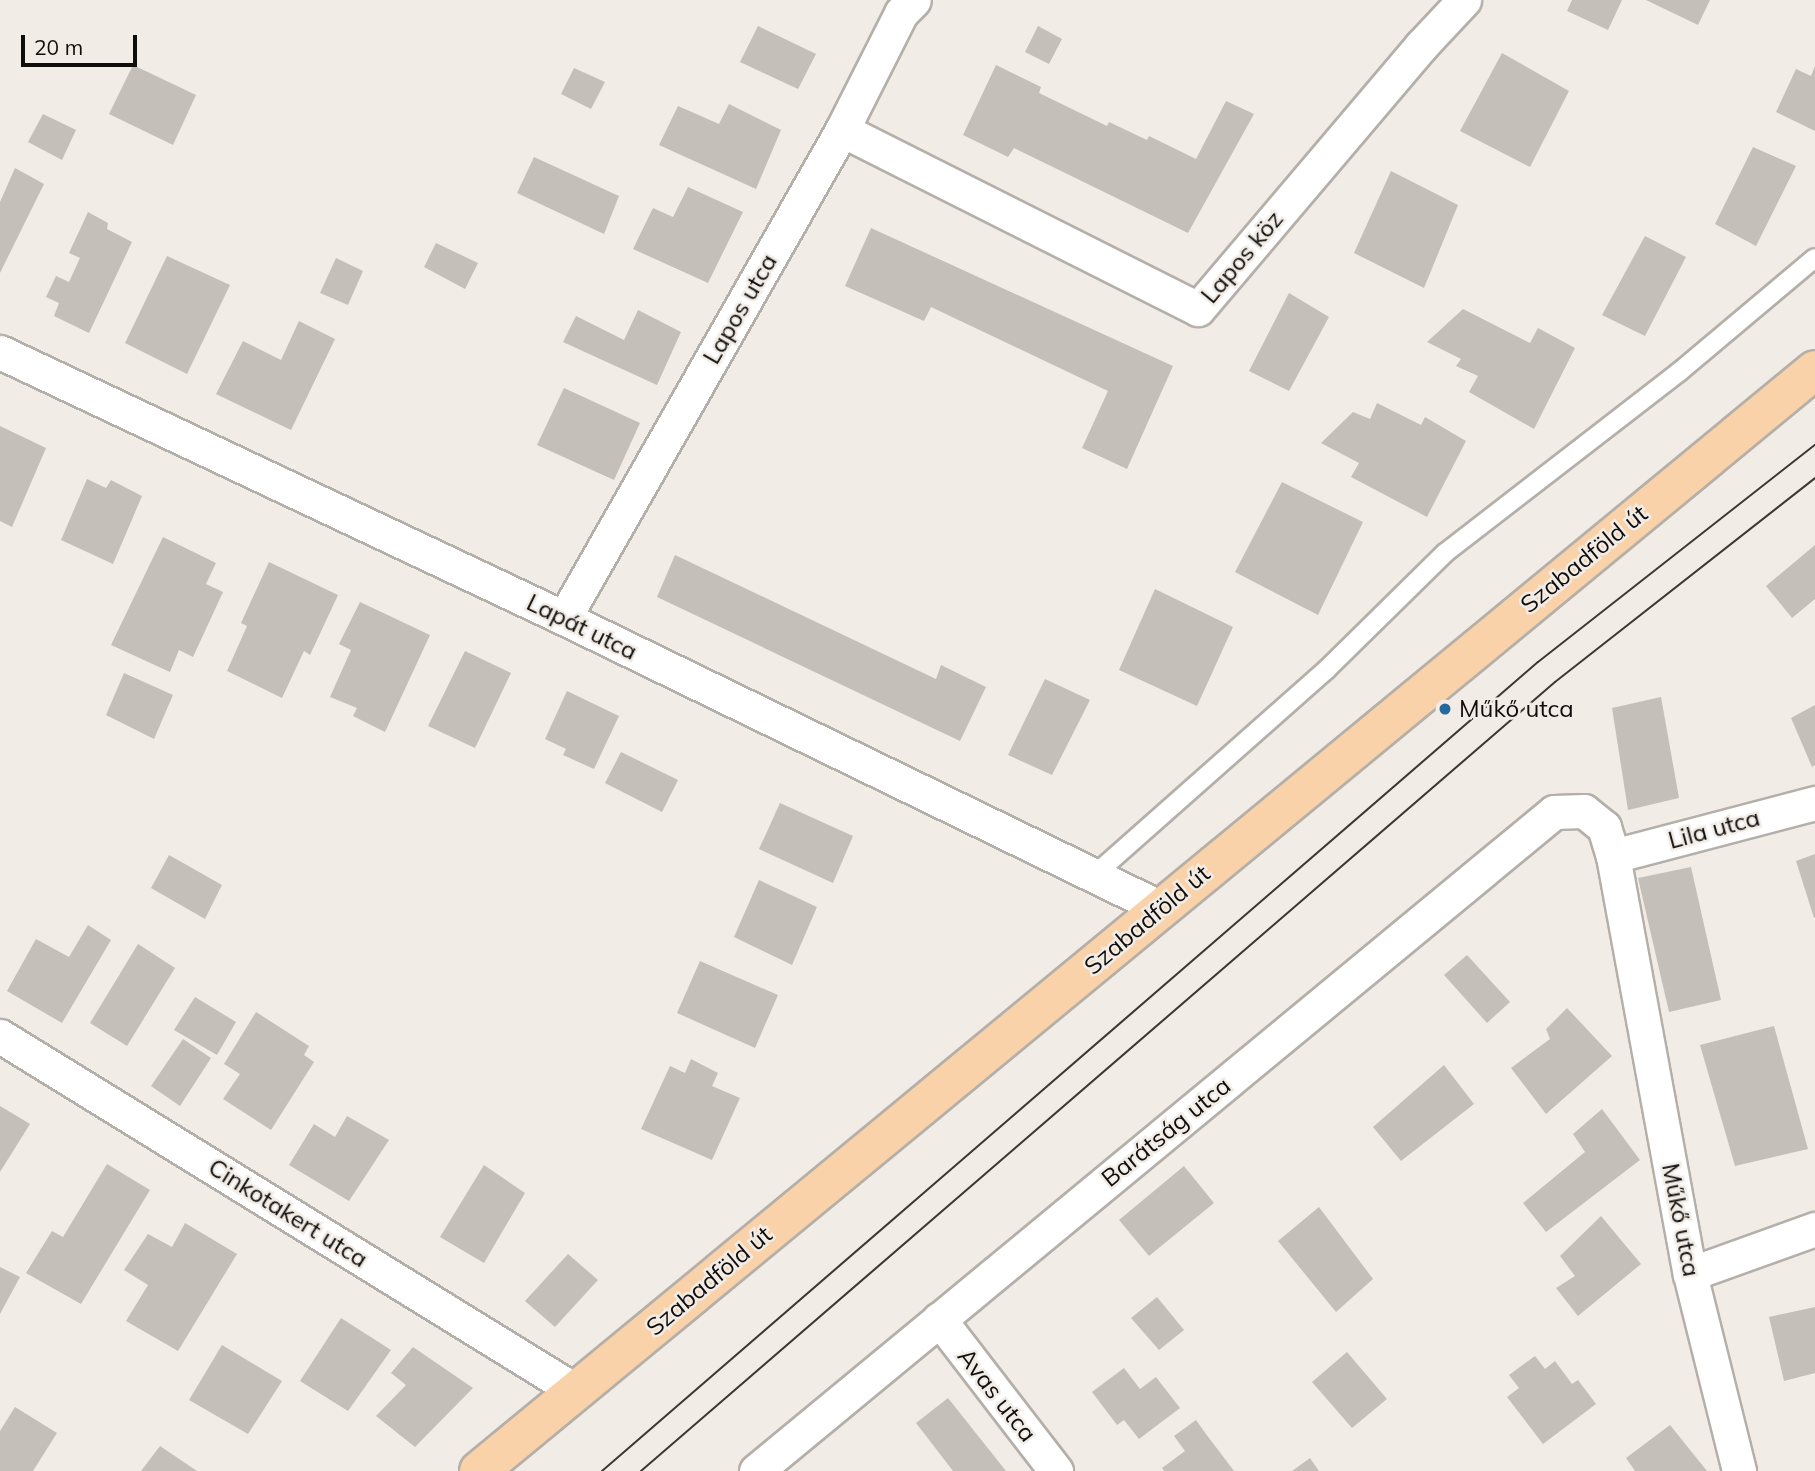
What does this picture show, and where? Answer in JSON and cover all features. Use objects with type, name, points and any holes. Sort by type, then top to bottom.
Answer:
[{"type":"main road","name":"Szabadföld út","points":[[479,1471],[1815,370]]},
{"type":"street","name":"Lapos utca","points":[[564,618],[842,130],[901,13],[914,0]]},
{"type":"street","name":"Lapos köz","points":[[842,130],[1198,309],[1420,46],[1464,0]]},
{"type":"street","name":"Lapát utca","points":[[0,352],[564,618],[1092,877],[1161,908]]},
{"type":"street","name":"Lila utca","points":[[1613,856],[1815,803]]},
{"type":"street","name":"Műkő utca","points":[[1584,811],[1604,827],[1613,856],[1690,1273],[1739,1471]]},
{"type":"street","name":"Barátság utca","points":[[756,1471],[1554,812],[1584,811]]},
{"type":"street","name":"Cinkotakert utca","points":[[0,1036],[576,1391]]},
{"type":"street","points":[[1690,1273],[1815,1229]]},
{"type":"street","name":"Avas utca","points":[[939,1319],[1056,1471]]},
{"type":"lane","points":[[1092,877],[1327,669],[1445,553],[1679,372],[1815,258]]},
{"type":"building","points":[[1572,0],[1622,0],[1608,30],[1567,11]]},
{"type":"building","points":[[1646,0],[1710,0],[1698,25]]},
{"type":"building","points":[[758,26],[816,54],[798,89],[740,62]]},
{"type":"building","points":[[1038,26],[1062,39],[1049,64],[1025,52]]},
{"type":"building","points":[[1502,53],[1569,91],[1530,167],[1460,131]]},
{"type":"building","points":[[133,65],[196,95],[173,145],[109,114]]},
{"type":"building","points":[[996,65],[1041,87],[1039,93],[1107,126],[1109,122],[1147,140],[1149,136],[1196,159],[1226,101],[1254,114],[1188,233],[1014,148],[1008,157],[963,135]]},
{"type":"building","points":[[1815,66],[1815,131],[1776,112],[1796,69],[1811,76]]},
{"type":"building","points":[[574,68],[605,82],[591,109],[561,94]]},
{"type":"building","points":[[729,104],[781,130],[756,189],[659,145],[678,106],[719,124]]},
{"type":"building","points":[[43,114],[76,130],[62,160],[28,142]]},
{"type":"building","points":[[1753,147],[1796,166],[1756,246],[1715,224]]},
{"type":"building","points":[[534,157],[619,196],[604,234],[517,193]]},
{"type":"building","points":[[15,168],[44,184],[0,273],[0,202]]},
{"type":"building","points":[[1391,171],[1458,205],[1424,288],[1354,253]]},
{"type":"building","points":[[688,187],[743,212],[708,283],[633,249],[653,208],[673,217]]},
{"type":"building","points":[[88,212],[108,223],[107,229],[132,242],[89,333],[54,316],[59,303],[46,297],[56,276],[69,282],[80,258],[69,253]]},
{"type":"building","points":[[871,228],[1173,366],[1127,469],[1082,448],[1108,391],[931,307],[924,321],[845,286]]},
{"type":"building","points":[[1645,236],[1686,257],[1645,336],[1602,315]]},
{"type":"building","points":[[436,243],[478,263],[465,289],[424,267]]},
{"type":"building","points":[[167,256],[230,285],[187,374],[125,343]]},
{"type":"building","points":[[336,258],[363,271],[348,305],[320,293]]},
{"type":"building","points":[[1289,293],[1329,317],[1289,391],[1249,371]]},
{"type":"building","points":[[1463,309],[1530,343],[1538,328],[1575,348],[1534,429],[1469,392],[1478,376],[1456,366],[1461,359],[1427,342]]},
{"type":"building","points":[[638,310],[681,332],[657,385],[563,342],[576,316],[624,340]]},
{"type":"building","points":[[299,321],[335,339],[291,430],[216,394],[243,341],[281,360]]},
{"type":"building","points":[[564,388],[640,423],[614,480],[537,445]]},
{"type":"building","points":[[1377,403],[1421,425],[1425,417],[1466,441],[1427,517],[1351,477],[1359,463],[1321,443],[1353,412],[1370,419]]},
{"type":"building","points":[[0,426],[46,448],[12,527],[0,521]]},
{"type":"building","points":[[87,479],[106,488],[111,480],[142,496],[113,564],[61,540]]},
{"type":"building","points":[[1282,482],[1363,522],[1318,615],[1235,572]]},
{"type":"building","points":[[163,537],[216,563],[206,584],[223,592],[193,657],[179,650],[170,672],[111,645]]},
{"type":"building","points":[[1815,545],[1815,599],[1792,618],[1766,586]]},
{"type":"building","points":[[675,555],[936,679],[941,665],[986,687],[960,741],[657,597]]},
{"type":"building","points":[[269,562],[338,595],[310,655],[304,651],[282,698],[227,671],[247,626],[241,623]]},
{"type":"building","points":[[1155,589],[1233,627],[1197,706],[1119,670]]},
{"type":"building","points":[[360,602],[430,635],[385,732],[353,716],[357,708],[330,697],[351,650],[339,644]]},
{"type":"building","points":[[465,651],[511,673],[475,748],[428,726]]},
{"type":"building","points":[[124,673],[173,695],[154,739],[106,715]]},
{"type":"building","points":[[1045,679],[1090,700],[1052,775],[1008,755]]},
{"type":"building","points":[[567,691],[619,716],[594,769],[563,755],[566,749],[545,739]]},
{"type":"building","points":[[1661,697],[1679,798],[1628,810],[1612,708]]},
{"type":"building","points":[[1815,705],[1815,765],[1812,767],[1791,718]]},
{"type":"building","points":[[621,752],[678,780],[662,812],[605,783]]},
{"type":"building","points":[[780,803],[853,836],[833,883],[759,849]]},
{"type":"building","points":[[1815,854],[1815,917],[1814,918],[1796,861]]},
{"type":"building","points":[[169,855],[222,885],[205,919],[151,888]]},
{"type":"building","points":[[1691,867],[1721,1000],[1669,1012],[1638,878]]},
{"type":"building","points":[[759,880],[817,907],[792,965],[734,937]]},
{"type":"building","points":[[88,925],[111,940],[62,1023],[7,991],[36,939],[69,957]]},
{"type":"building","points":[[138,944],[175,968],[127,1046],[90,1023]]},
{"type":"building","points":[[1467,955],[1510,1002],[1487,1023],[1444,975]]},
{"type":"building","points":[[700,961],[778,995],[755,1048],[677,1013]]},
{"type":"building","points":[[195,997],[236,1022],[217,1055],[174,1030]]},
{"type":"building","points":[[1567,1008],[1612,1056],[1546,1114],[1511,1068],[1550,1039],[1546,1029]]},
{"type":"building","points":[[256,1012],[309,1046],[304,1055],[314,1062],[271,1130],[223,1099],[240,1074],[224,1064]]},
{"type":"building","points":[[1774,1026],[1808,1149],[1735,1166],[1700,1045]]},
{"type":"building","points":[[183,1039],[211,1058],[180,1106],[151,1086]]},
{"type":"building","points":[[691,1059],[718,1073],[712,1086],[740,1098],[712,1160],[641,1129],[670,1066],[685,1073]]},
{"type":"building","points":[[1444,1065],[1474,1104],[1401,1161],[1373,1127]]},
{"type":"building","points":[[0,1106],[30,1124],[0,1172]]},
{"type":"building","points":[[1602,1109],[1640,1160],[1546,1232],[1523,1203],[1585,1152],[1573,1134]]},
{"type":"building","points":[[347,1116],[389,1140],[349,1201],[289,1165],[314,1124],[335,1137]]},
{"type":"building","points":[[107,1164],[150,1190],[81,1304],[26,1273],[52,1231],[63,1237]]},
{"type":"building","points":[[484,1165],[525,1193],[484,1263],[440,1237]]},
{"type":"building","points":[[1184,1166],[1214,1203],[1149,1256],[1119,1220]]},
{"type":"building","points":[[1319,1207],[1373,1279],[1336,1312],[1278,1241]]},
{"type":"building","points":[[1601,1216],[1641,1264],[1578,1316],[1556,1288],[1575,1276],[1560,1256]]},
{"type":"building","points":[[185,1223],[237,1254],[178,1351],[126,1321],[148,1285],[124,1270],[148,1234],[172,1247]]},
{"type":"building","points":[[568,1254],[598,1280],[555,1327],[525,1301]]},
{"type":"building","points":[[0,1267],[20,1277],[0,1314]]},
{"type":"building","points":[[1157,1297],[1184,1330],[1159,1350],[1131,1318]]},
{"type":"building","points":[[1815,1307],[1815,1373],[1784,1381],[1769,1317]]},
{"type":"building","points":[[341,1318],[391,1350],[348,1411],[300,1381]]},
{"type":"building","points":[[222,1345],[282,1381],[248,1434],[189,1400]]},
{"type":"building","points":[[413,1347],[473,1388],[415,1447],[376,1416],[406,1385],[391,1373]]},
{"type":"building","points":[[1347,1352],[1387,1399],[1352,1428],[1312,1382]]},
{"type":"building","points":[[1535,1356],[1545,1369],[1555,1361],[1572,1384],[1578,1380],[1596,1404],[1543,1444],[1507,1397],[1519,1388],[1509,1375]]},
{"type":"building","points":[[1124,1368],[1140,1389],[1156,1377],[1180,1408],[1139,1439],[1124,1420],[1117,1425],[1092,1392]]},
{"type":"building","points":[[948,1398],[1006,1471],[953,1471],[916,1423]]},
{"type":"building","points":[[15,1407],[57,1433],[33,1471],[0,1471],[0,1431]]},
{"type":"building","points":[[1196,1420],[1234,1471],[1164,1471],[1162,1468],[1185,1451],[1174,1436]]},
{"type":"building","points":[[1670,1425],[1707,1471],[1635,1471],[1626,1458]]},
{"type":"building","points":[[160,1446],[197,1471],[141,1471]]},
{"type":"building","points":[[1310,1458],[1319,1471],[1292,1471]]},
{"type":"tram line","points":[[602,1471],[1538,662],[1815,445]]},
{"type":"tram line","points":[[641,1471],[1555,682],[1815,478]]},
{"type":"place","name":"Műkő utca","points":[[1445,709]]}]
